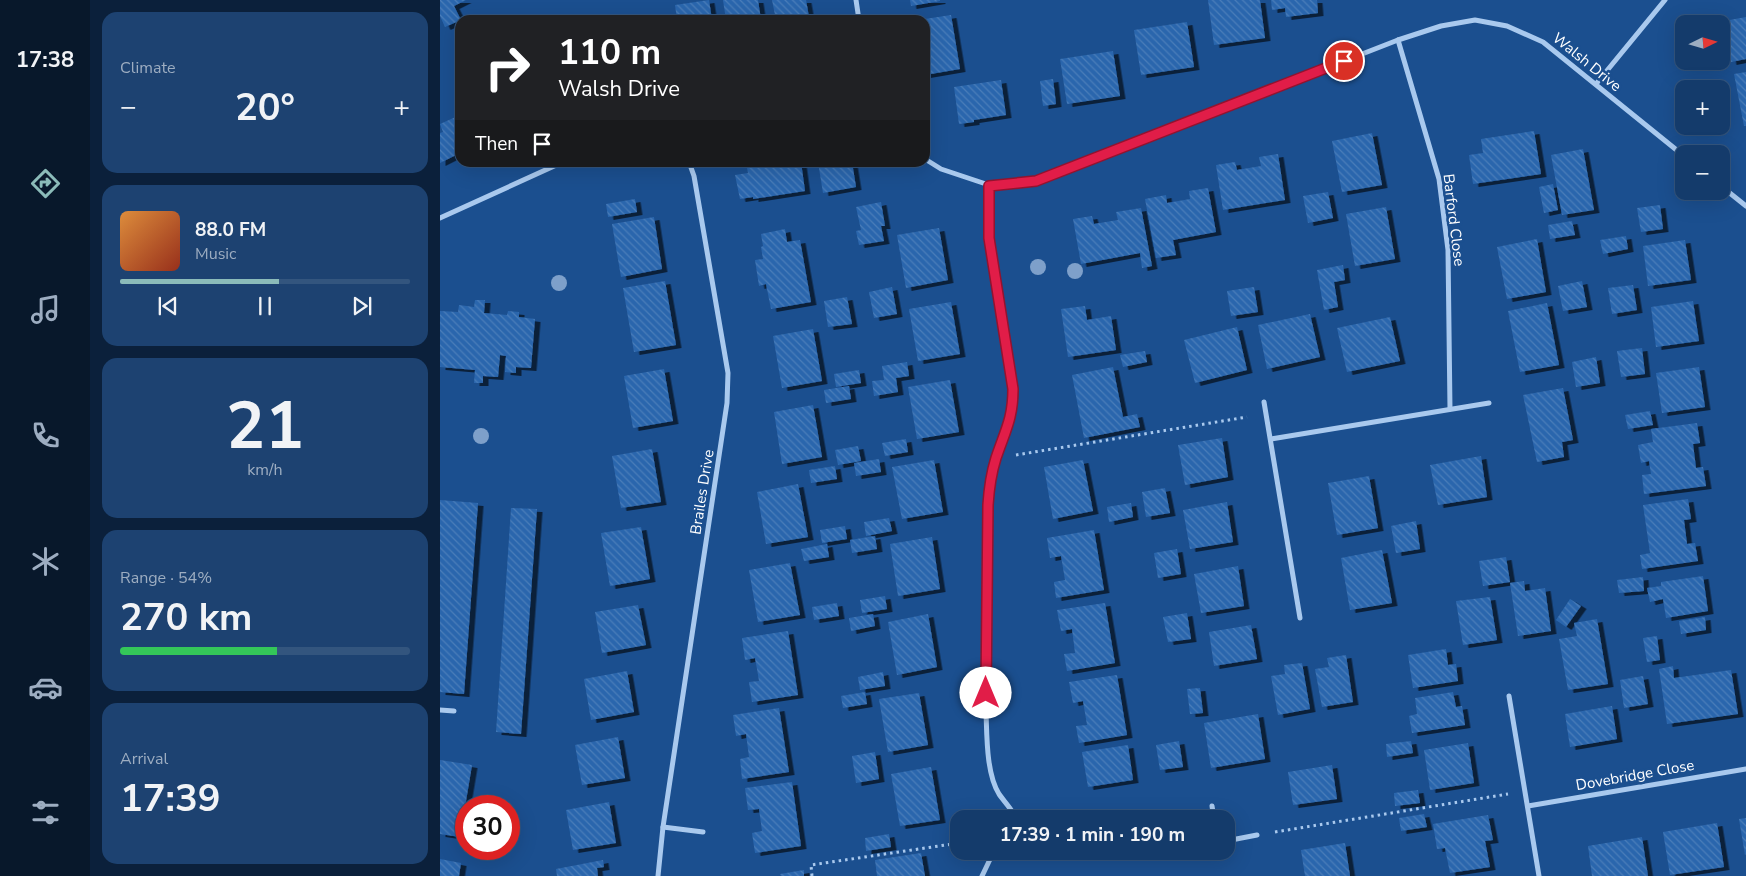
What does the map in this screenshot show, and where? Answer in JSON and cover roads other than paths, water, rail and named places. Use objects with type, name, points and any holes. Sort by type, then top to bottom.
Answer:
[{"type":"street","points":[[856,0],[858,15]]},
{"type":"street","points":[[1596,84],[1665,0]]},
{"type":"street","name":"Walsh Drive","points":[[930,162],[941,169],[989,186],[1036,181],[1398,40],[1441,26],[1475,20],[1507,26],[1543,42],[1675,149]]},
{"type":"street","name":"Barford Close","points":[[1398,40],[1438,179],[1444,214],[1448,250],[1450,409]]},
{"type":"street","points":[[440,218],[552,167]]},
{"type":"street","name":"Brailes Drive","points":[[658,876],[663,826],[727,403],[728,373],[694,176],[691,167]]},
{"type":"street","points":[[989,186],[989,238],[1013,389],[1011,418],[996,458],[990,482],[988,505],[987,745],[992,774],[998,792],[1011,810]]},
{"type":"street","points":[[1730,193],[1746,206]]},
{"type":"street","points":[[1264,402],[1300,618]]},
{"type":"street","points":[[1271,439],[1489,403]]},
{"type":"street","points":[[1509,696],[1539,876]]},
{"type":"street","points":[[440,710],[454,711]]},
{"type":"street","name":"Dovebridge Close","points":[[1528,806],[1746,769]]},
{"type":"street","points":[[1212,806],[1213,810]]},
{"type":"street","points":[[663,826],[703,832]]},
{"type":"street","points":[[1235,839],[1257,835]]},
{"type":"street","points":[[982,876],[990,860]]}]
